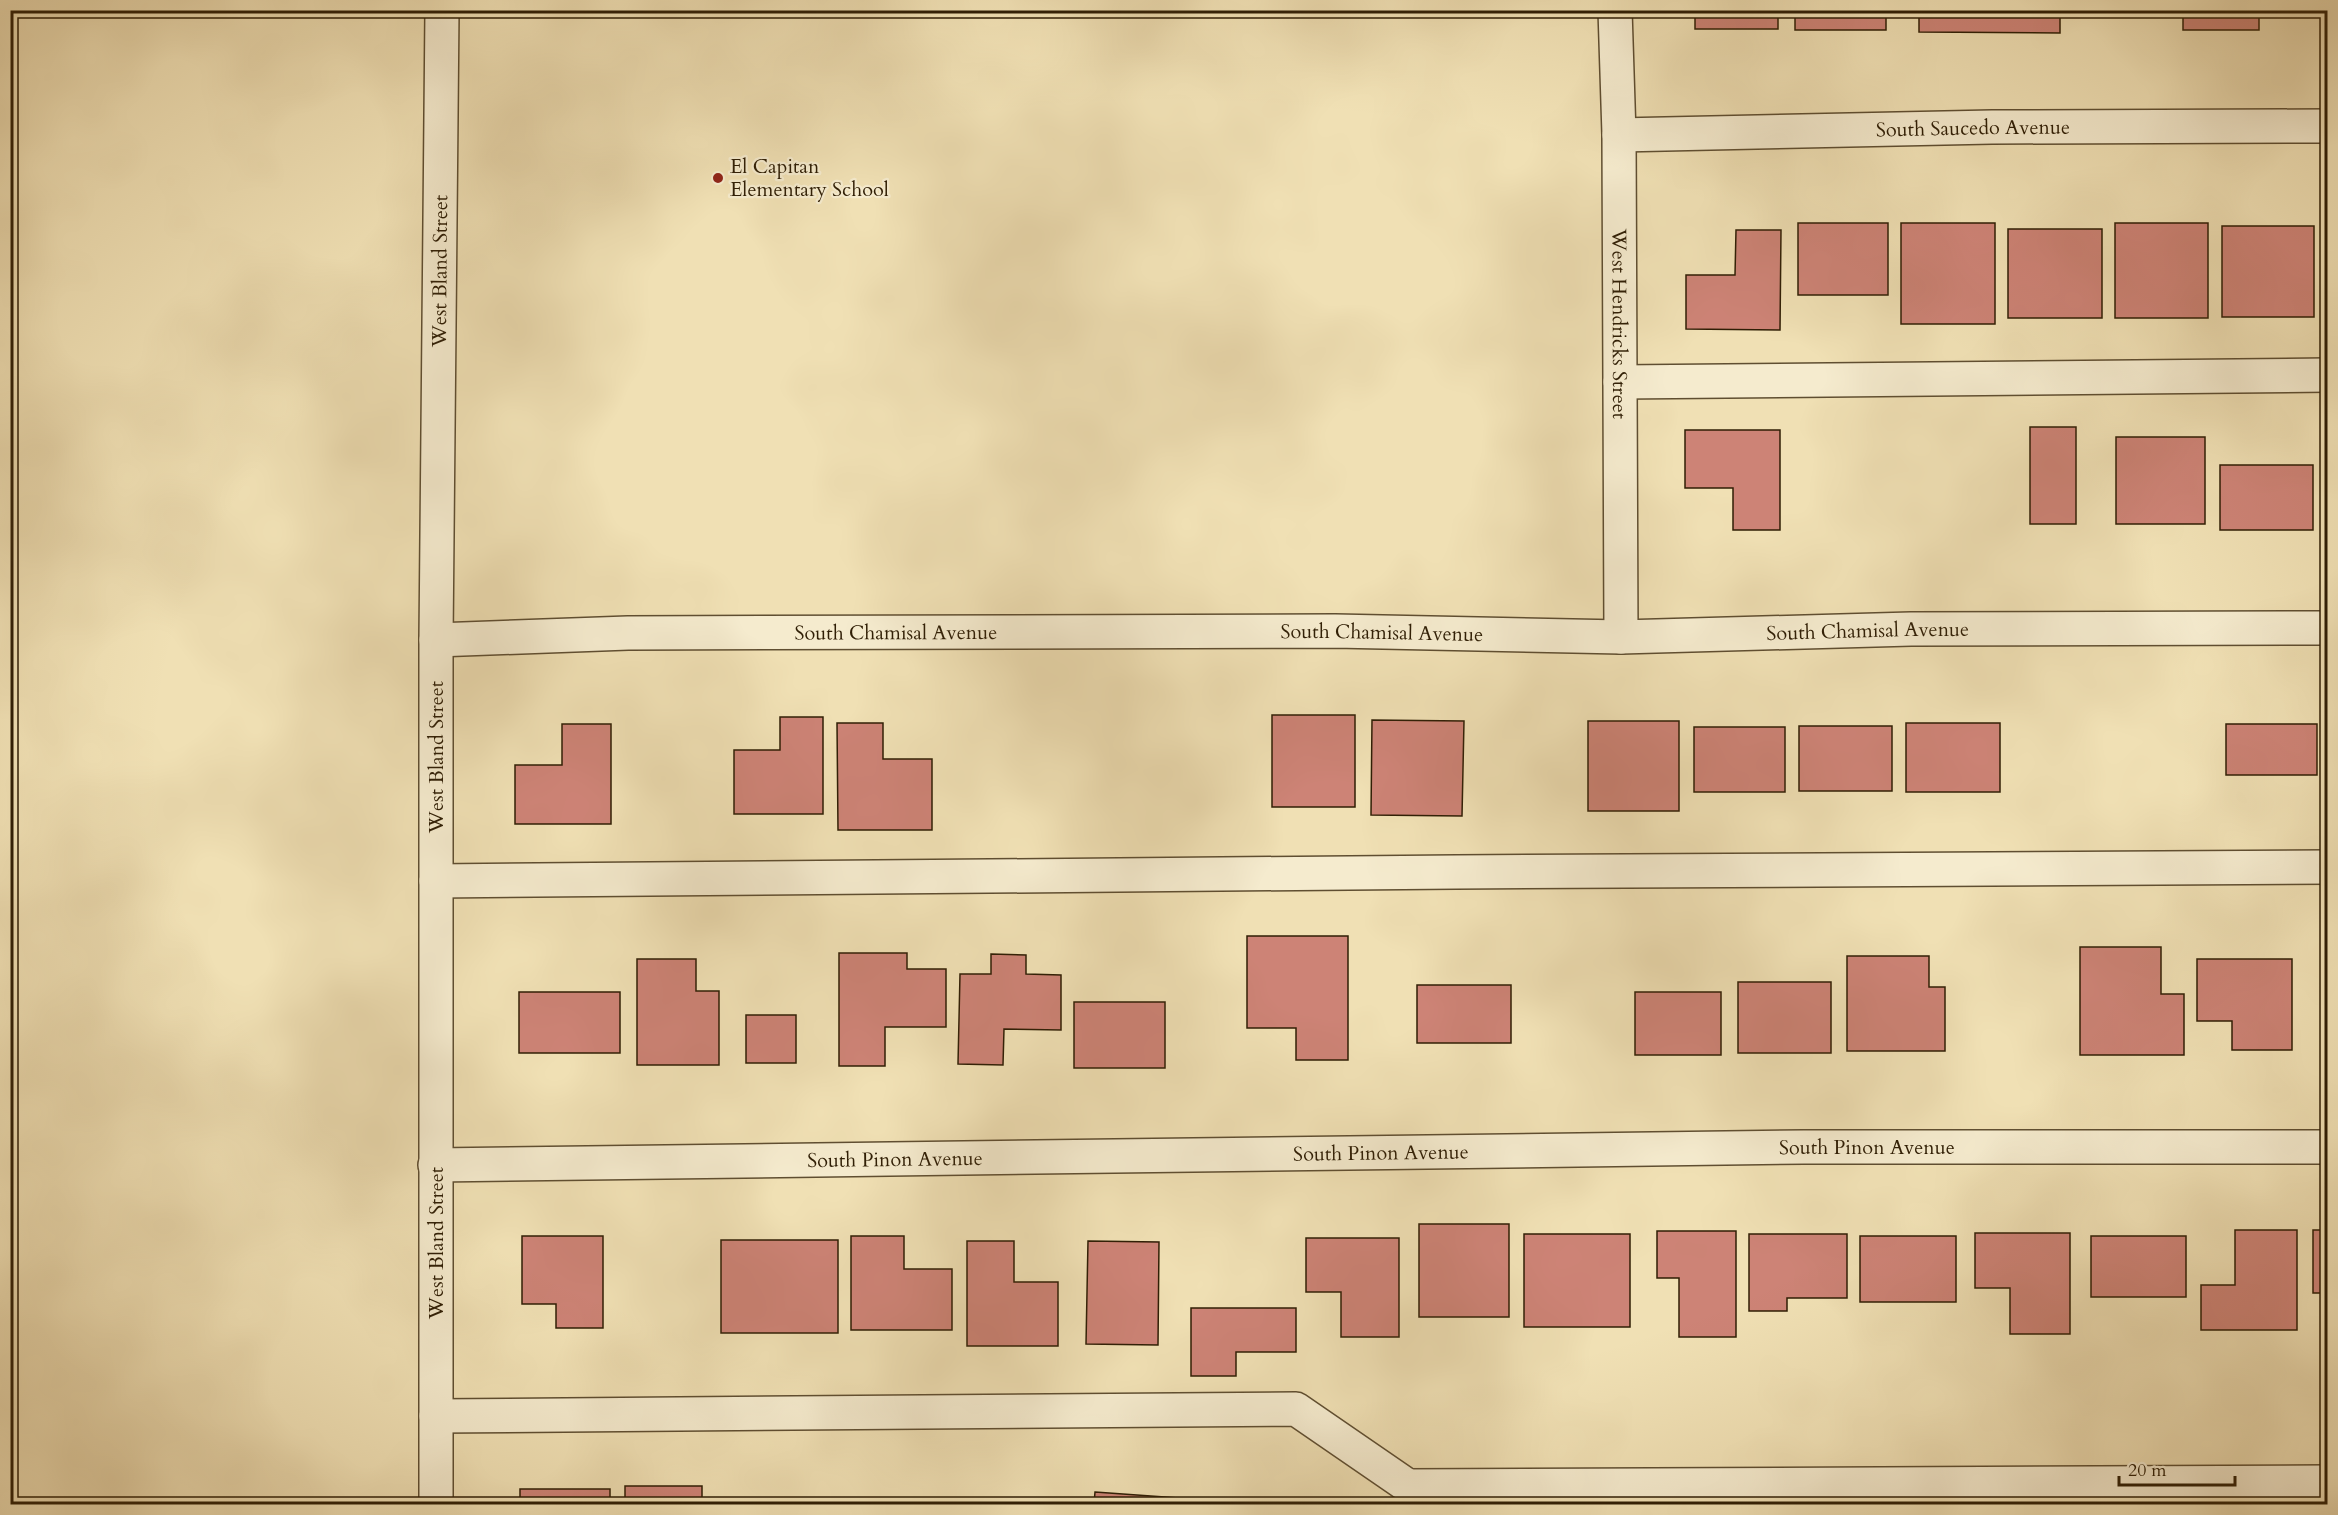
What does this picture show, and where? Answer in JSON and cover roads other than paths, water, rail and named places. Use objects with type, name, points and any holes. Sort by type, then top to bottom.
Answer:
[{"type":"street","name":"West Bland Street","points":[[436,1504],[436,640],[442,10]]},
{"type":"street","name":"West Hendricks Street","points":[[1615,10],[1619,135],[1621,637]]},
{"type":"street","name":"South Saucedo Avenue","points":[[1619,135],[1980,128],[2328,126]]},
{"type":"street","points":[[1620,382],[2328,375]]},
{"type":"street","name":"South Chamisal Avenue","points":[[436,640],[628,633],[1311,631],[1621,637],[1923,629],[2328,628]]},
{"type":"street","points":[[436,881],[2328,867]]},
{"type":"street","name":"South Pinon Avenue","points":[[435,1165],[1804,1147],[2328,1148]]},
{"type":"street","points":[[436,1416],[1296,1409],[1414,1495],[2328,1482]]},
{"type":"place","name":"El Capitan Elementary School","points":[[718,178]]}]
